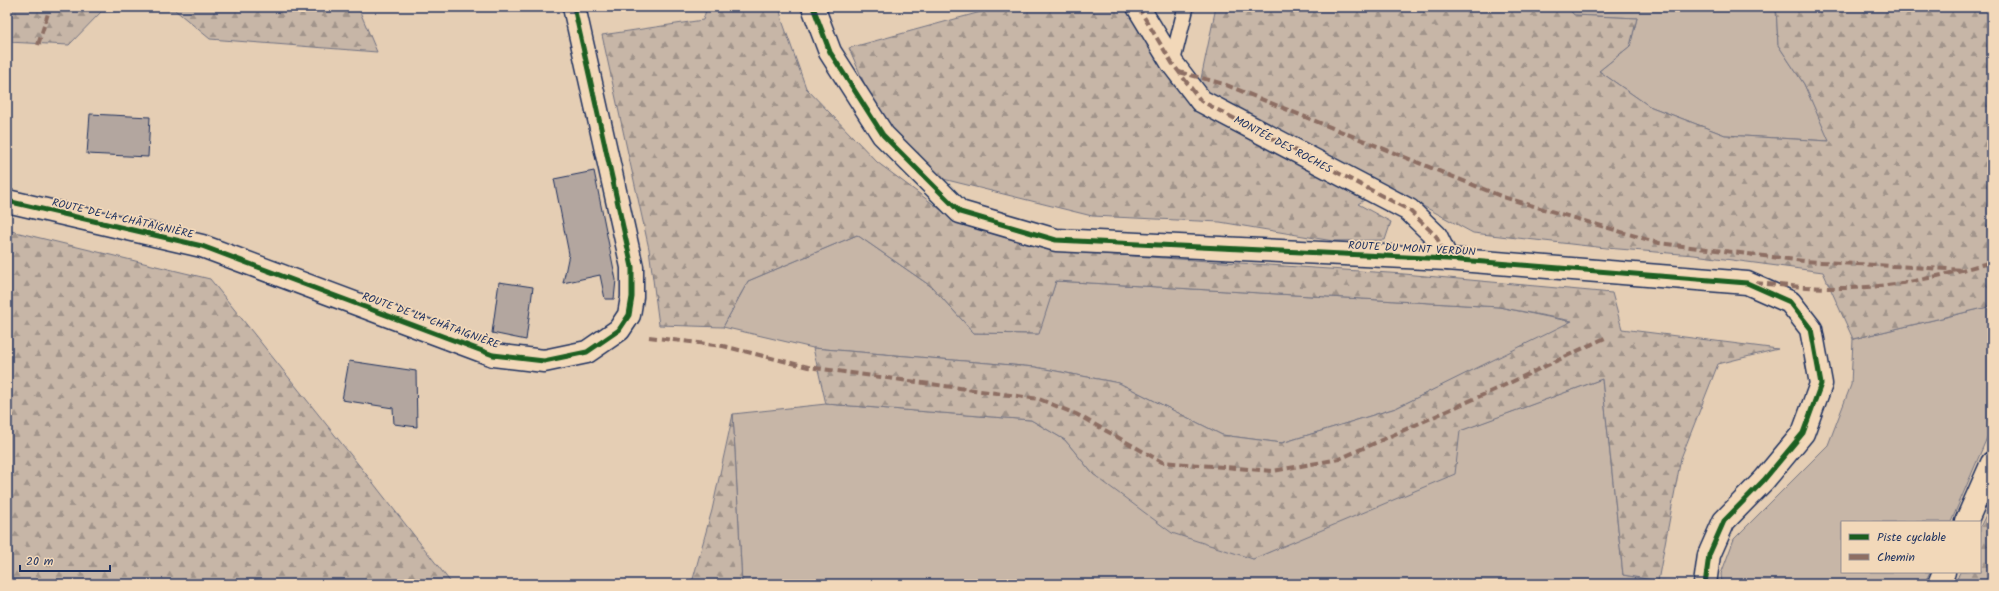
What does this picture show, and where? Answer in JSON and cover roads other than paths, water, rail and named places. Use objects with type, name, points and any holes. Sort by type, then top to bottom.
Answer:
[{"type":"street","name":"ROUTE DE LA CHÂTAIGNIÈRE","points":[[7,201],[202,246],[493,355],[544,361],[587,352],[619,330],[629,315],[632,297],[632,267],[574,7]]},
{"type":"street","name":"ROUTE DU MONT VERDUN","points":[[813,7],[830,52],[884,135],[960,212],[1056,240],[1447,259],[1747,283],[1790,302],[1811,329],[1822,384],[1803,434],[1764,480],[1724,521],[1709,555],[1705,584]]},
{"type":"street","name":"MONTÉE DES ROCHES","points":[[1138,7],[1172,63],[1201,101],[1409,210],[1436,236],[1447,259]]},
{"type":"street","points":[[1966,521],[1992,463]]},
{"type":"street","points":[[1939,584],[1944,573]]},
{"type":"lane","points":[[1172,63],[1186,7]]}]
